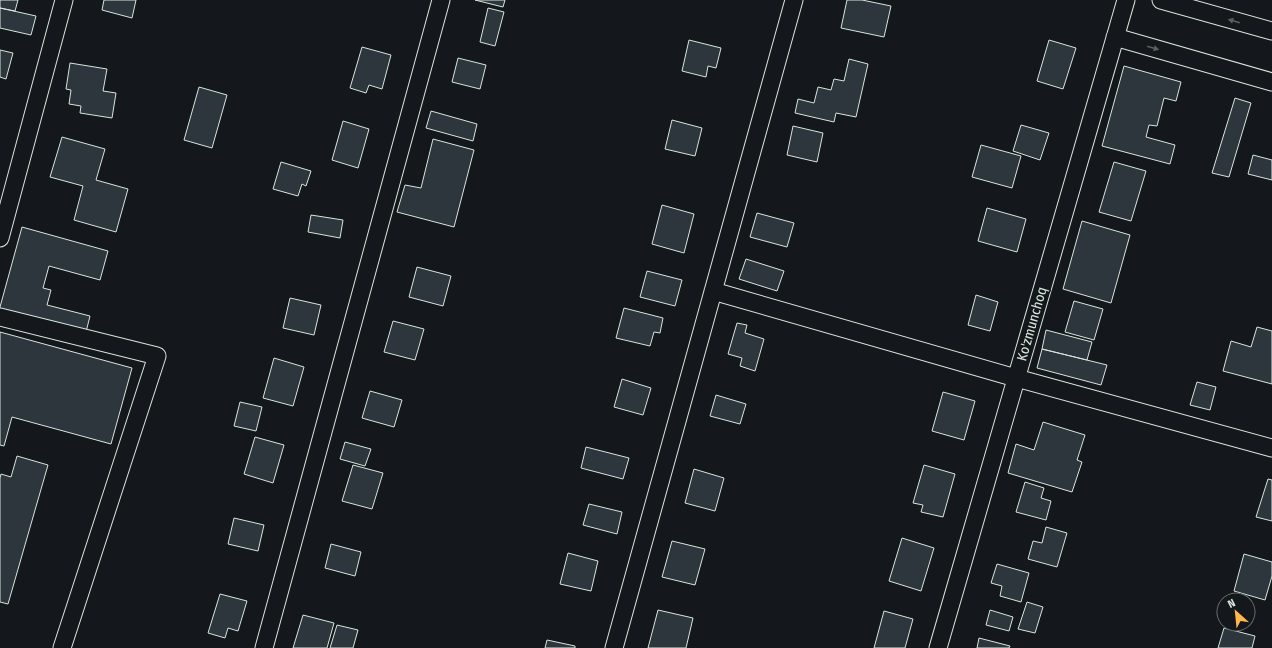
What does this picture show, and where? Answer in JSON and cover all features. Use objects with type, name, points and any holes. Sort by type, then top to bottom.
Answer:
[{"type":"street","points":[[0,238],[64,0]]},
{"type":"street","points":[[264,648],[441,0]]},
{"type":"street","points":[[614,648],[794,0]]},
{"type":"street","name":"Ko'zmunchoq","points":[[938,648],[1126,0]]},
{"type":"street","points":[[1161,0],[1272,31]]},
{"type":"street","points":[[1116,37],[1272,82]]},
{"type":"street","points":[[713,291],[1016,378],[1272,448]]},
{"type":"street","points":[[0,317],[157,356],[62,648]]},
{"type":"building","points":[[0,0],[18,0],[15,11],[0,8]]},
{"type":"building","points":[[104,0],[136,0],[132,18],[102,10]]},
{"type":"building","points":[[475,0],[505,0],[503,7]]},
{"type":"building","points":[[847,0],[862,0],[891,6],[884,37],[841,28]]},
{"type":"building","points":[[0,8],[36,16],[31,35],[0,28]]},
{"type":"building","points":[[488,8],[504,12],[495,46],[480,42]]},
{"type":"building","points":[[689,40],[721,48],[716,68],[708,66],[706,77],[682,71]]},
{"type":"building","points":[[1049,40],[1076,48],[1063,89],[1037,81]]},
{"type":"building","points":[[362,47],[391,55],[382,89],[369,85],[366,93],[350,88]]},
{"type":"building","points":[[0,50],[13,53],[6,79],[0,77]]},
{"type":"building","points":[[458,58],[486,65],[480,89],[452,82]]},
{"type":"building","points":[[849,59],[868,64],[856,117],[836,113],[834,122],[795,113],[798,99],[814,103],[818,87],[831,90],[834,79],[844,81]]},
{"type":"building","points":[[70,63],[107,69],[103,91],[116,93],[112,118],[80,113],[81,106],[69,104],[71,90],[66,89]]},
{"type":"building","points":[[1124,66],[1181,82],[1176,101],[1164,98],[1157,126],[1149,125],[1146,137],[1175,145],[1170,164],[1102,146]]},
{"type":"building","points":[[199,87],[227,95],[212,148],[184,140]]},
{"type":"building","points":[[1235,98],[1251,103],[1229,177],[1212,173]]},
{"type":"building","points":[[431,111],[477,124],[473,141],[426,128]]},
{"type":"building","points":[[672,120],[702,128],[695,156],[665,149]]},
{"type":"building","points":[[343,121],[369,129],[358,168],[332,160]]},
{"type":"building","points":[[1021,125],[1049,133],[1040,160],[1013,151]]},
{"type":"building","points":[[793,126],[823,133],[817,162],[787,155]]},
{"type":"building","points":[[62,137],[105,149],[96,180],[128,189],[116,232],[74,220],[83,186],[50,177]]},
{"type":"building","points":[[433,139],[474,150],[454,227],[397,212],[405,185],[421,188]]},
{"type":"building","points":[[981,145],[1021,156],[1012,188],[972,177]]},
{"type":"building","points":[[1253,155],[1272,160],[1272,180],[1248,174]]},
{"type":"building","points":[[281,162],[311,171],[306,186],[302,184],[298,196],[273,189]]},
{"type":"building","points":[[1114,162],[1146,171],[1131,221],[1099,212]]},
{"type":"building","points":[[662,205],[694,214],[684,253],[652,244]]},
{"type":"building","points":[[987,208],[1026,219],[1017,252],[978,241]]},
{"type":"building","points":[[757,213],[794,223],[787,247],[750,237]]},
{"type":"building","points":[[311,215],[343,220],[340,238],[308,232]]},
{"type":"building","points":[[1082,221],[1130,235],[1111,303],[1063,289]]},
{"type":"building","points":[[22,227],[108,251],[100,280],[49,266],[43,288],[51,290],[47,305],[90,316],[85,336],[0,313],[0,307]]},
{"type":"building","points":[[746,259],[784,271],[777,291],[739,279]]},
{"type":"building","points":[[417,267],[451,276],[443,306],[409,297]]},
{"type":"building","points":[[647,271],[682,280],[675,306],[640,297]]},
{"type":"building","points":[[976,295],[998,302],[990,331],[968,325]]},
{"type":"building","points":[[290,298],[321,305],[314,335],[283,328]]},
{"type":"building","points":[[1074,301],[1103,309],[1094,340],[1065,332]]},
{"type":"building","points":[[624,308],[663,318],[660,333],[654,332],[650,346],[616,338]]},
{"type":"building","points":[[393,321],[424,329],[415,360],[384,352]]},
{"type":"building","points":[[737,323],[747,325],[745,333],[764,339],[755,371],[740,366],[742,358],[728,354]]},
{"type":"building","points":[[1257,327],[1272,331],[1272,384],[1223,371],[1231,341],[1251,347]]},
{"type":"building","points":[[1046,330],[1092,342],[1087,360],[1042,349]]},
{"type":"building","points":[[0,332],[132,368],[111,444],[12,417],[4,446],[0,445]]},
{"type":"building","points":[[1042,349],[1107,365],[1101,385],[1037,368]]},
{"type":"building","points":[[274,358],[304,367],[293,406],[263,398]]},
{"type":"building","points":[[622,379],[651,388],[643,415],[614,407]]},
{"type":"building","points":[[1197,382],[1216,387],[1210,410],[1190,405]]},
{"type":"building","points":[[370,391],[402,400],[394,427],[362,418]]},
{"type":"building","points":[[943,392],[975,401],[964,440],[932,431]]},
{"type":"building","points":[[716,395],[746,404],[740,424],[710,416]]},
{"type":"building","points":[[240,402],[262,407],[256,431],[234,426]]},
{"type":"building","points":[[1043,422],[1085,435],[1077,460],[1082,462],[1072,492],[1008,473],[1016,444],[1034,450]]},
{"type":"building","points":[[255,437],[284,445],[273,483],[244,474]]},
{"type":"building","points":[[345,442],[371,449],[365,466],[340,459]]},
{"type":"building","points":[[586,447],[629,458],[623,479],[581,468]]},
{"type":"building","points":[[17,456],[48,465],[8,604],[0,602],[0,478],[1,474],[11,477]]},
{"type":"building","points":[[353,465],[383,473],[372,509],[342,501]]},
{"type":"building","points":[[924,465],[955,474],[943,517],[921,512],[923,505],[913,503]]},
{"type":"building","points":[[694,469],[724,478],[715,511],[685,503]]},
{"type":"building","points":[[1268,479],[1272,480],[1272,521],[1256,517]]},
{"type":"building","points":[[1025,482],[1044,488],[1041,498],[1051,501],[1046,520],[1016,512]]},
{"type":"building","points":[[589,504],[622,512],[617,534],[583,525]]},
{"type":"building","points":[[234,518],[264,525],[258,551],[228,544]]},
{"type":"building","points":[[1046,527],[1067,533],[1057,567],[1028,559],[1033,541],[1042,543]]},
{"type":"building","points":[[902,538],[934,548],[921,591],[889,581]]},
{"type":"building","points":[[672,541],[705,549],[695,585],[662,577]]},
{"type":"building","points":[[331,544],[361,552],[355,576],[325,568]]},
{"type":"building","points":[[568,553],[598,561],[591,591],[560,584]]},
{"type":"building","points":[[1244,554],[1272,562],[1272,576],[1265,600],[1256,597],[1256,592],[1234,591]]},
{"type":"building","points":[[997,564],[1029,573],[1021,602],[1000,596],[1002,586],[991,583]]},
{"type":"building","points":[[220,594],[247,601],[238,631],[228,628],[225,638],[208,633]]},
{"type":"building","points":[[1027,602],[1043,607],[1035,633],[1018,629]]},
{"type":"building","points":[[658,610],[693,618],[686,648],[648,648]]},
{"type":"building","points":[[990,610],[1013,617],[1009,631],[986,625]]},
{"type":"building","points":[[884,611],[913,619],[905,648],[874,648]]},
{"type":"building","points":[[303,615],[334,623],[327,648],[293,648]]},
{"type":"building","points":[[337,625],[358,630],[353,648],[330,648]]},
{"type":"building","points":[[1223,632],[1240,632],[1255,636],[1252,648],[1218,648]]},
{"type":"building","points":[[979,638],[1010,646],[1009,648],[977,648]]},
{"type":"building","points":[[547,640],[575,646],[575,648],[545,648]]}]
